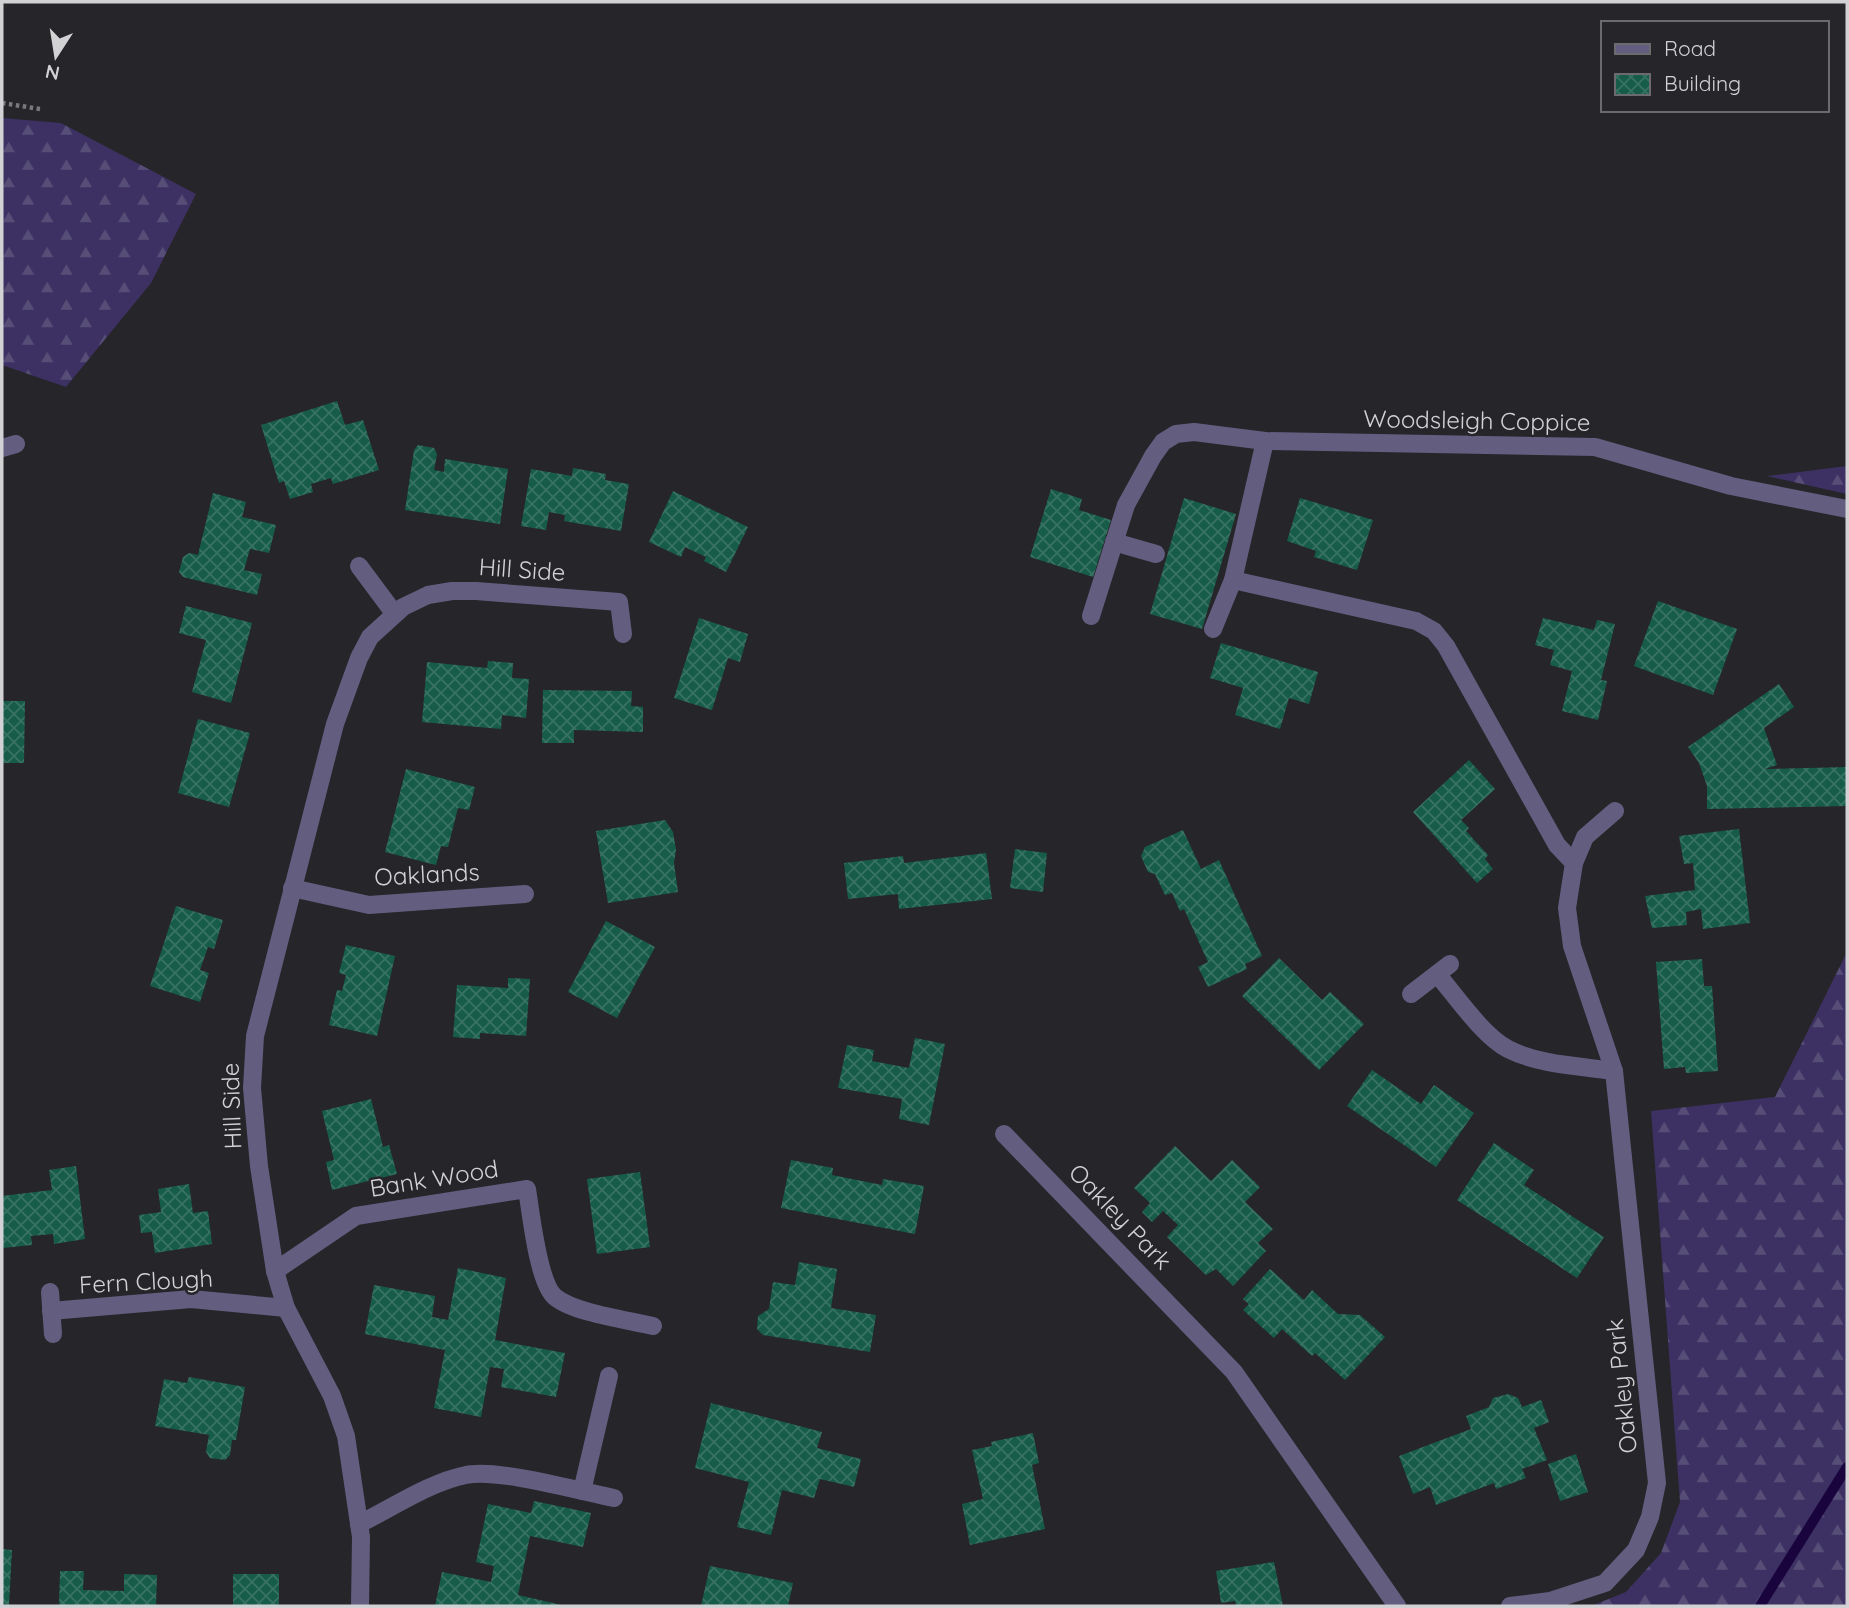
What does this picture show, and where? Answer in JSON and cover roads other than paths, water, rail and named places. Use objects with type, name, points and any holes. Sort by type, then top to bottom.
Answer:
[{"type":"street","name":"Woodsleigh Coppice","points":[[1091,616],[1126,505],[1153,456],[1163,442],[1176,434],[1194,432],[1265,441],[1595,447],[1731,486],[1847,509]]},
{"type":"street","points":[[1213,629],[1233,580],[1265,441]]},
{"type":"street","points":[[1114,542],[1156,554]]},
{"type":"street","points":[[359,566],[394,613]]},
{"type":"street","points":[[1233,580],[1416,621],[1434,631],[1452,658],[1557,845],[1574,863]]},
{"type":"street","name":"Hill Side","points":[[360,1606],[359,1524],[346,1436],[332,1396],[286,1308],[275,1271],[252,1088],[256,1036],[335,724],[359,658],[370,637],[394,613],[428,595],[476,591],[619,602],[623,634]]},
{"type":"street","name":"Oakley Park","points":[[1510,1606],[1550,1601],[1605,1583],[1636,1550],[1650,1517],[1657,1483],[1614,1072],[1572,946],[1567,908],[1574,863],[1585,837],[1615,811]]},
{"type":"street","name":"Oaklands","points":[[292,888],[369,905],[525,892]]},
{"type":"street","points":[[1411,995],[1444,969],[1488,1032],[1506,1048],[1529,1058],[1614,1072]]},
{"type":"street","name":"Oakley Park","points":[[1004,1134],[1234,1372],[1397,1606]]},
{"type":"street","name":"Bank Wood","points":[[275,1271],[356,1216],[527,1189],[543,1279],[555,1297],[579,1309],[653,1326]]},
{"type":"street","name":"Fern Clough","points":[[50,1292],[53,1334]]},
{"type":"street","name":"Fern Clough","points":[[51,1311],[191,1299],[286,1308]]},
{"type":"street","points":[[582,1491],[609,1376]]},
{"type":"street","points":[[359,1524],[443,1482],[468,1474],[494,1474],[614,1498]]},
{"type":"waterway","points":[[1760,1606],[1847,1467]]}]
